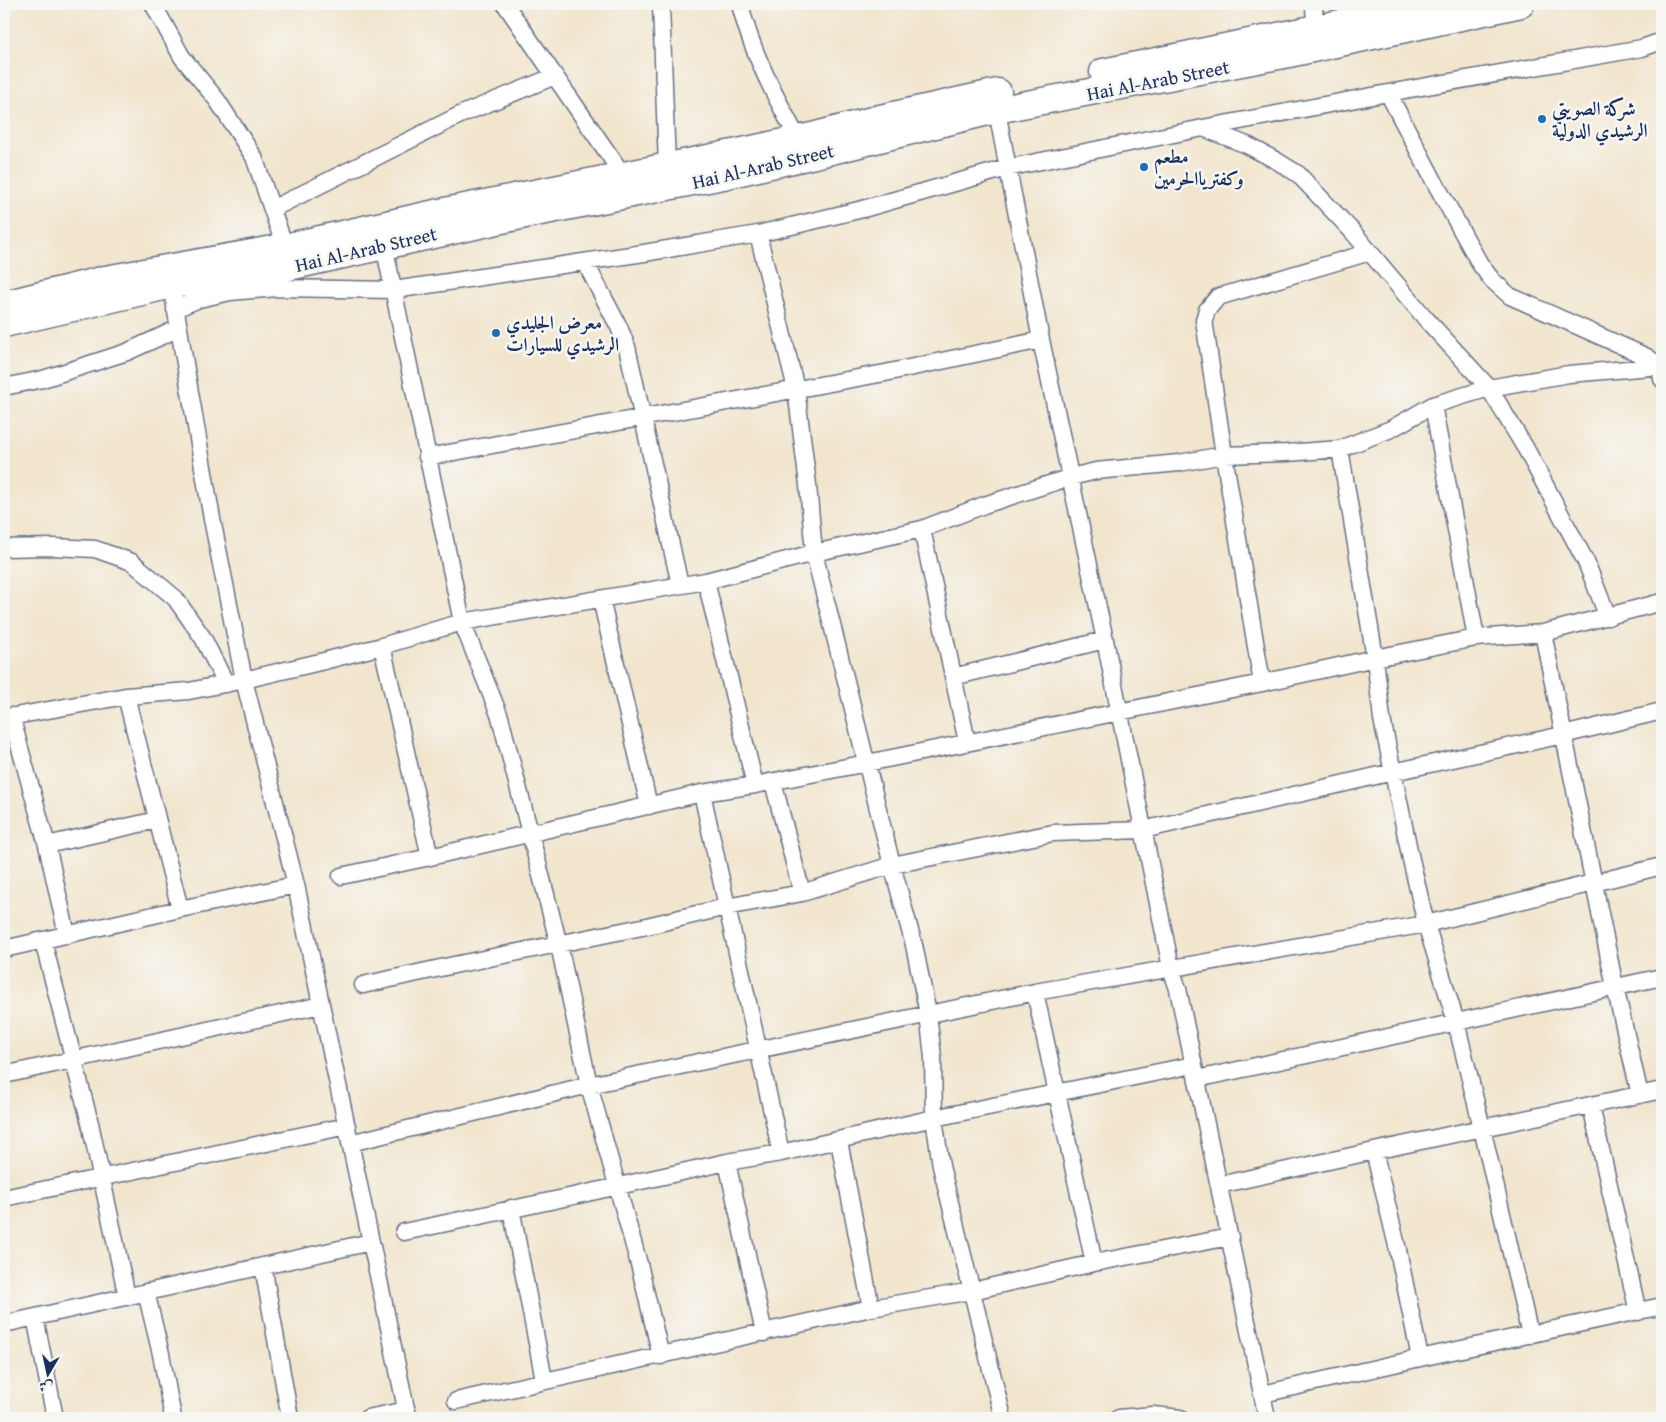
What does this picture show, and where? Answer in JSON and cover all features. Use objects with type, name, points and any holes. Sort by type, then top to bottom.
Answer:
[{"type":"main road","name":"Hai Al-Arab Street","points":[[4,304],[115,278],[285,247],[666,166],[695,172],[827,152],[995,102],[1135,66],[1314,16],[1345,32],[1406,7],[1432,4]]},
{"type":"main road","name":"Hai Al-Arab Street","points":[[4,324],[174,297],[275,270],[525,215],[695,172],[798,139],[876,119],[1151,82],[1345,32],[1521,4]]},
{"type":"street","points":[[153,4],[182,57],[217,100],[254,157],[285,247]]},
{"type":"street","points":[[505,4],[623,175]]},
{"type":"street","points":[[661,4],[666,166]]},
{"type":"street","points":[[740,4],[745,28],[770,84],[798,139]]},
{"type":"street","points":[[367,1418],[408,1414],[296,885],[244,680],[212,518],[174,297],[199,299],[230,292],[278,288],[394,290],[758,234],[863,209],[1007,168],[1388,93],[1642,48],[1662,40]]},
{"type":"street","points":[[272,209],[462,114],[555,76]]},
{"type":"street","points":[[1388,93],[1480,264],[1492,280],[1510,296],[1629,348],[1648,358],[1661,370]]},
{"type":"street","points":[[995,102],[1041,340],[1105,640],[1171,968],[1178,989],[1267,1418]]},
{"type":"street","points":[[1203,128],[1247,145],[1298,174],[1352,231],[1426,319],[1490,388],[1526,449],[1574,538],[1586,562],[1608,617]]},
{"type":"street","points":[[758,234],[796,389],[814,553],[892,865],[914,945],[928,1014],[933,1057],[934,1118],[941,1166],[1003,1418]]},
{"type":"street","points":[[384,245],[462,622],[500,717],[559,945],[589,1085],[639,1264],[661,1356]]},
{"type":"street","points":[[1262,683],[1204,320],[1207,310],[1218,297],[1370,252]]},
{"type":"street","points":[[585,262],[622,333],[627,347],[680,585]]},
{"type":"street","points":[[4,388],[43,379],[127,352],[179,328]]},
{"type":"street","points":[[428,457],[885,373],[1041,340]]},
{"type":"street","points":[[67,935],[47,845],[8,717],[126,696],[188,691],[226,684],[382,646],[462,622],[706,581],[814,553],[922,529],[984,505],[1071,477],[1096,471],[1179,463],[1224,454],[1286,453],[1340,449],[1391,429],[1433,404],[1490,388],[1570,374],[1661,370]]},
{"type":"street","points":[[1433,404],[1476,638]]},
{"type":"street","points":[[1340,449],[1375,658],[1382,718],[1393,772],[1426,924],[1456,1022],[1530,1335]]},
{"type":"street","points":[[922,529],[967,742]]},
{"type":"street","points":[[4,548],[53,547],[95,549],[132,562],[175,598],[203,638],[226,684]]},
{"type":"street","points":[[706,581],[755,785]]},
{"type":"street","points":[[601,599],[649,806]]},
{"type":"street","points":[[341,876],[702,793],[773,782],[1476,638],[1543,633],[1662,602]]},
{"type":"street","points":[[1543,633],[1615,987],[1640,1095]]},
{"type":"street","points":[[953,677],[1105,640]]},
{"type":"street","points":[[382,646],[430,857]]},
{"type":"street","points":[[126,696],[180,909]]},
{"type":"street","points":[[363,985],[559,945],[726,907],[802,893],[892,865],[1053,833],[1143,830],[1662,711]]},
{"type":"street","points":[[773,782],[802,893]]},
{"type":"street","points":[[702,793],[780,1154]]},
{"type":"street","points":[[47,845],[157,820]]},
{"type":"street","points":[[350,1143],[589,1085],[1035,992],[1426,924],[1662,866]]},
{"type":"street","points":[[4,949],[296,885]]},
{"type":"street","points":[[43,940],[102,1177],[128,1296]]},
{"type":"street","points":[[404,1232],[727,1162],[780,1154],[934,1118],[1057,1094],[1195,1072],[1456,1022],[1662,977]]},
{"type":"street","points":[[1035,992],[1094,1263]]},
{"type":"street","points":[[4,1075],[321,1005]]},
{"type":"street","points":[[1219,1186],[1662,1090]]},
{"type":"street","points":[[1592,1106],[1638,1312]]},
{"type":"street","points":[[4,1198],[346,1126]]},
{"type":"street","points":[[839,1141],[871,1308]]},
{"type":"street","points":[[1374,1151],[1398,1250],[1420,1358]]},
{"type":"street","points":[[727,1162],[764,1333]]},
{"type":"street","points":[[511,1208],[544,1380]]},
{"type":"street","points":[[456,1401],[871,1308],[972,1291],[1094,1263],[1230,1237]]},
{"type":"street","points":[[4,1324],[371,1242]]},
{"type":"street","points":[[263,1266],[290,1418]]},
{"type":"street","points":[[146,1292],[161,1354],[173,1418]]},
{"type":"street","points":[[1263,1394],[1662,1306]]},
{"type":"street","points":[[35,1318],[56,1418]]},
{"type":"street","points":[[1120,1418],[1153,1415],[1180,1418]]},
{"type":"place","name":"شركة الصويتي الرشيدي الدولية","points":[[1542,119]]},
{"type":"place","name":"مطعم وكفترياالحرمين","points":[[1144,167]]},
{"type":"place","name":"معرض الجليدي الرشيدي للسيارات","points":[[496,333]]}]
